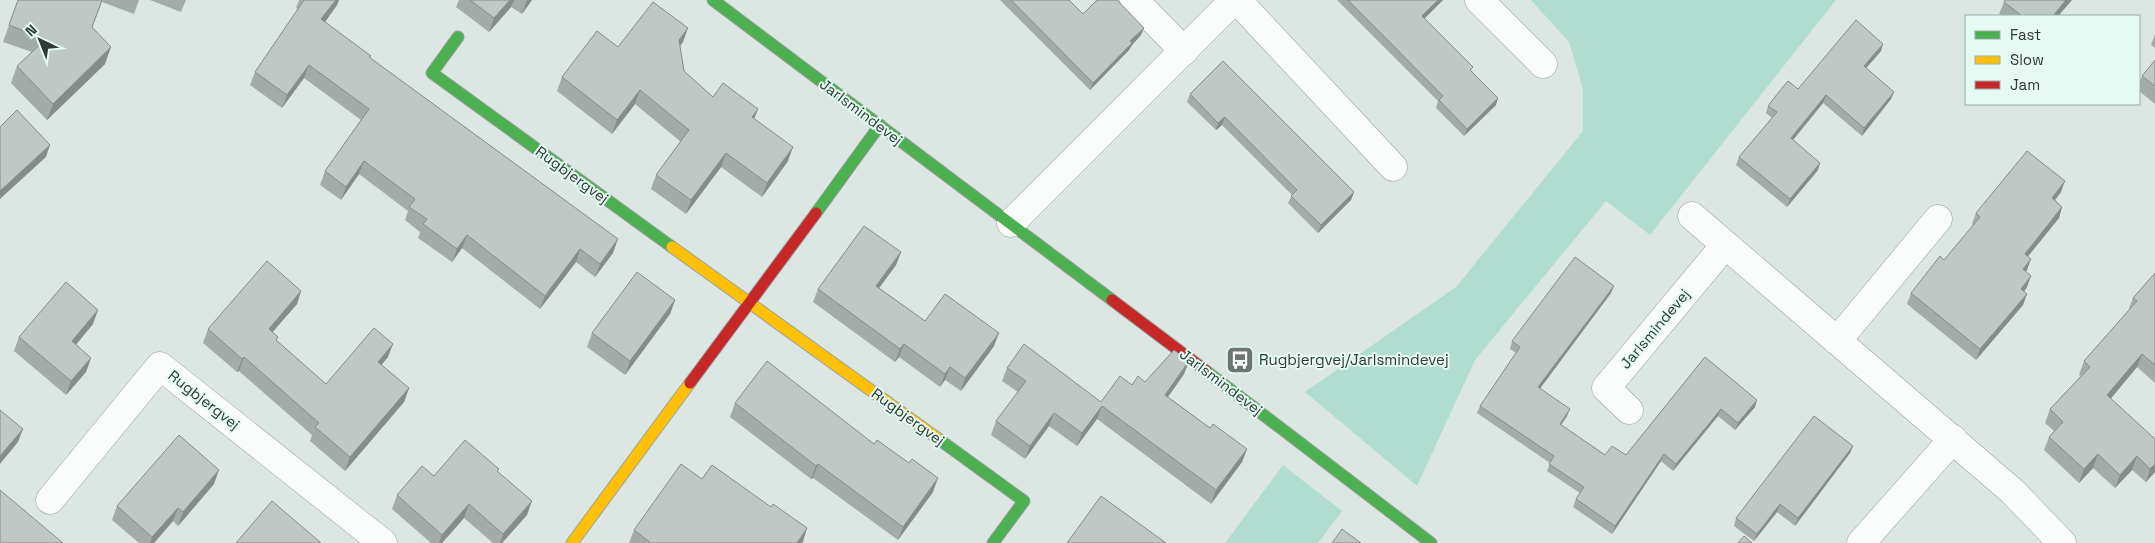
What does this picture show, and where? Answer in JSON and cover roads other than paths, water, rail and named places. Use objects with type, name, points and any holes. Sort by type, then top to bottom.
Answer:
[{"type":"street","name":"Jarlsmindevej","points":[[713,0],[1431,543]]},
{"type":"street","points":[[1134,0],[1184,50]]},
{"type":"street","points":[[1010,223],[1235,0],[1393,166]]},
{"type":"street","points":[[1479,0],[1542,64]]},
{"type":"street","name":"Rugbjergvej","points":[[458,36],[432,73],[1024,501],[994,543]]},
{"type":"street","points":[[572,543],[880,125]]},
{"type":"street","points":[[1692,216],[2012,491],[2062,543]]},
{"type":"street","points":[[1836,341],[1938,219]]},
{"type":"street","name":"Jarlsmindevej","points":[[1629,410],[1606,388],[1725,245]]},
{"type":"street","name":"Rugbjergvej","points":[[50,500],[160,366],[383,543]]},
{"type":"street","points":[[1861,543],[1953,439]]},
{"type":"place","name":"Rugbjergvej/Jarlsmindevej","points":[[1240,360]]}]
